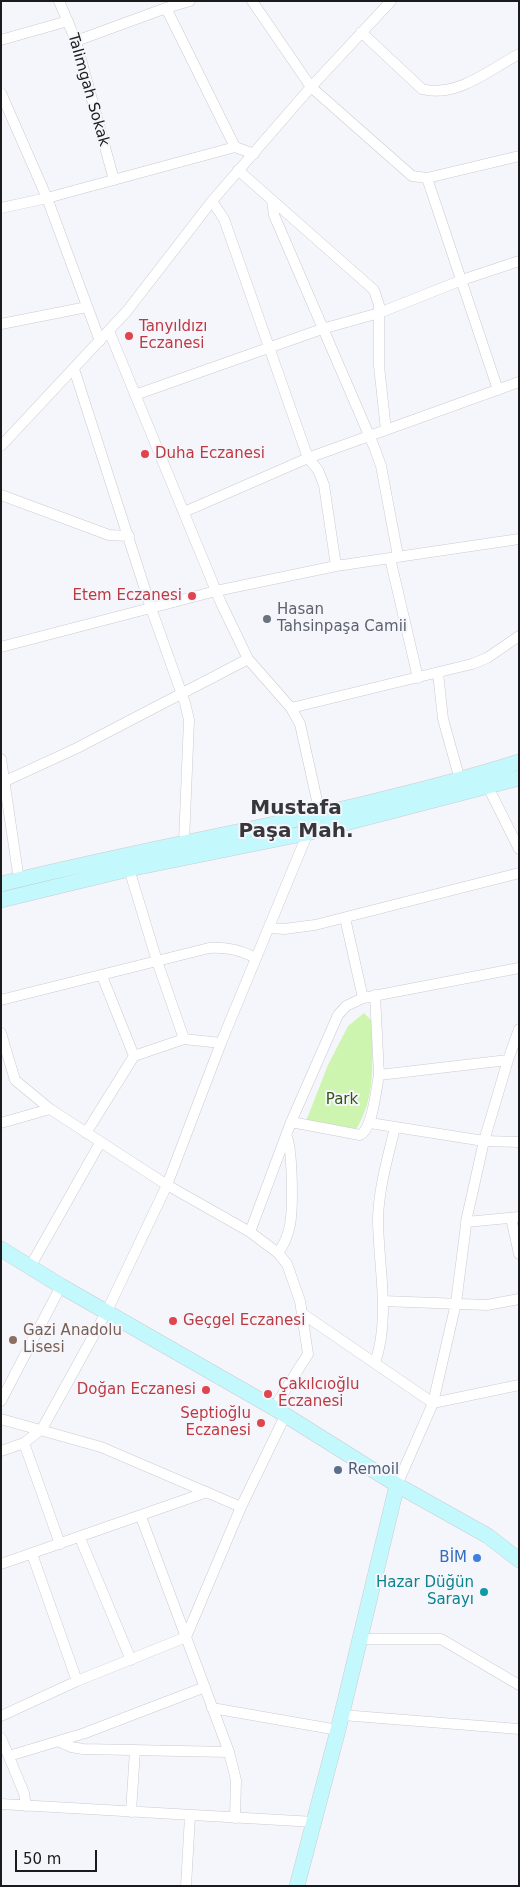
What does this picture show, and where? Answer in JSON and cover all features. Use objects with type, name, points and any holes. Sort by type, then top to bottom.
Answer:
[{"type":"main road","points":[[1,884],[184,842],[320,814],[460,780],[519,762]]},
{"type":"main road","points":[[1,900],[129,869],[307,833],[519,778]]},
{"type":"main road","points":[[1,1249],[61,1286],[280,1412],[397,1485],[488,1536],[519,1560]]},
{"type":"main road","points":[[297,1886],[340,1723],[397,1485]]},
{"type":"main road","points":[[488,1536],[519,1547]]},
{"type":"street","name":"Talimgah Sokak","points":[[59,1],[76,41],[114,180]]},
{"type":"street","points":[[76,41],[190,1]]},
{"type":"street","points":[[252,1],[311,87],[407,173],[419,178],[426,178],[519,156]]},
{"type":"street","points":[[1,446],[127,311],[238,170],[311,87],[391,1]]},
{"type":"street","points":[[166,8],[235,147]]},
{"type":"street","points":[[1,40],[68,21]]},
{"type":"street","points":[[361,32],[422,88],[432,91],[454,89],[519,54]]},
{"type":"street","points":[[1,93],[47,198],[100,341]]},
{"type":"street","points":[[1,208],[47,198],[235,147],[254,154]]},
{"type":"street","points":[[238,170],[367,281],[377,296],[379,313],[378,358],[386,430]]},
{"type":"street","points":[[426,178],[498,390]]},
{"type":"street","points":[[272,200],[274,215],[370,436],[381,466],[394,557],[418,678]]},
{"type":"street","points":[[212,201],[224,220],[308,458],[318,470],[324,485],[336,566]]},
{"type":"street","points":[[135,395],[322,329],[379,313],[462,280],[519,262]]},
{"type":"street","points":[[1,324],[87,307]]},
{"type":"street","points":[[1,1451],[24,1443],[42,1429],[107,1311],[167,1185],[221,1043],[270,928],[307,833],[320,814],[300,724],[291,708],[248,659],[216,591],[109,331]]},
{"type":"street","points":[[74,369],[189,720],[184,842]]},
{"type":"street","points":[[184,512],[308,458],[519,382]]},
{"type":"street","points":[[1,495],[109,535],[129,536]]},
{"type":"street","points":[[1,647],[216,591],[336,566],[519,540]]},
{"type":"street","points":[[291,708],[438,673],[487,658],[519,636]]},
{"type":"street","points":[[2,782],[77,748],[248,659]]},
{"type":"street","points":[[438,673],[443,718],[460,780]]},
{"type":"street","points":[[1,759],[2,782],[19,880]]},
{"type":"street","points":[[488,787],[519,850]]},
{"type":"street","points":[[129,869],[157,961],[184,1039]]},
{"type":"street","points":[[270,928],[298,928],[345,918],[519,873]]},
{"type":"street","points":[[345,918],[363,998]]},
{"type":"street","points":[[1,1000],[209,948],[225,947],[241,950],[256,958]]},
{"type":"street","points":[[250,1232],[291,1122],[338,1015],[346,1006],[375,995],[519,968]]},
{"type":"street","points":[[102,976],[134,1056]]},
{"type":"street","points":[[291,1122],[360,1135],[364,1133],[370,1123],[379,1075],[375,995]]},
{"type":"street","points":[[397,1485],[433,1403],[456,1303],[466,1222],[484,1141],[519,1029]]},
{"type":"street","points":[[1,1033],[14,1080],[50,1109],[167,1185],[250,1232],[278,1253],[287,1264],[294,1278],[303,1314],[308,1354],[280,1412],[186,1637],[77,1681],[1,1716]]},
{"type":"street","points":[[86,1133],[134,1056],[184,1039],[221,1043]]},
{"type":"street","points":[[379,1075],[512,1056]]},
{"type":"street","points":[[1,1122],[50,1109]]},
{"type":"street","points":[[370,1123],[484,1141],[519,1142]]},
{"type":"street","points":[[375,1363],[382,1334],[383,1300],[379,1207],[382,1183],[395,1127]]},
{"type":"street","points":[[278,1253],[288,1233],[291,1216],[290,1149],[286,1135]]},
{"type":"street","points":[[30,1267],[100,1143]]},
{"type":"street","points":[[466,1222],[515,1217],[519,1254]]},
{"type":"street","points":[[1,1401],[61,1286]]},
{"type":"street","points":[[383,1300],[487,1305],[519,1299]]},
{"type":"street","points":[[303,1314],[433,1403],[518,1389]]},
{"type":"street","points":[[1,1419],[101,1447],[241,1507]]},
{"type":"street","points":[[24,1443],[60,1544]]},
{"type":"street","points":[[1,1564],[141,1517],[207,1492]]},
{"type":"street","points":[[141,1517],[229,1752],[236,1780],[235,1818]]},
{"type":"street","points":[[80,1538],[130,1660]]},
{"type":"street","points":[[32,1554],[77,1681]]},
{"type":"street","points":[[360,1639],[442,1639],[519,1685]]},
{"type":"street","points":[[9,1756],[60,1742],[205,1687]]},
{"type":"street","points":[[212,1708],[340,1723],[519,1728]]},
{"type":"street","points":[[1,1738],[24,1793],[26,1806]]},
{"type":"street","points":[[60,1742],[77,1748],[229,1752]]},
{"type":"street","points":[[131,1812],[135,1750]]},
{"type":"street","points":[[1,1804],[315,1822]]},
{"type":"street","points":[[186,1886],[190,1816]]},
{"type":"green space","name":"Park","points":[[364,1013],[372,1021],[372,1078],[367,1105],[362,1118],[355,1131],[306,1121],[328,1065],[348,1026]]},
{"type":"place","name":"Tanyıldızı Eczanesi","points":[[129,336]]},
{"type":"place","name":"Duha Eczanesi","points":[[145,454]]},
{"type":"place","name":"Etem Eczanesi","points":[[192,596]]},
{"type":"place","name":"Hasan Tahsinpaşa Camii","points":[[267,619]]},
{"type":"place","name":"Geçgel Eczanesi","points":[[173,1321]]},
{"type":"place","name":"Gazi Anadolu Lisesi","points":[[13,1340]]},
{"type":"place","name":"Doğan Eczanesi","points":[[206,1390]]},
{"type":"place","name":"Çakılcıoğlu Eczanesi","points":[[268,1394]]},
{"type":"place","name":"Septioğlu Eczanesi","points":[[261,1423]]},
{"type":"place","name":"Remoil","points":[[338,1470]]},
{"type":"place","name":"BİM","points":[[477,1558]]},
{"type":"place","name":"Hazar Düğün Sarayı","points":[[484,1592]]},
{"type":"district","name":"Mustafa Paşa Mah.","points":[[296,820]]}]
